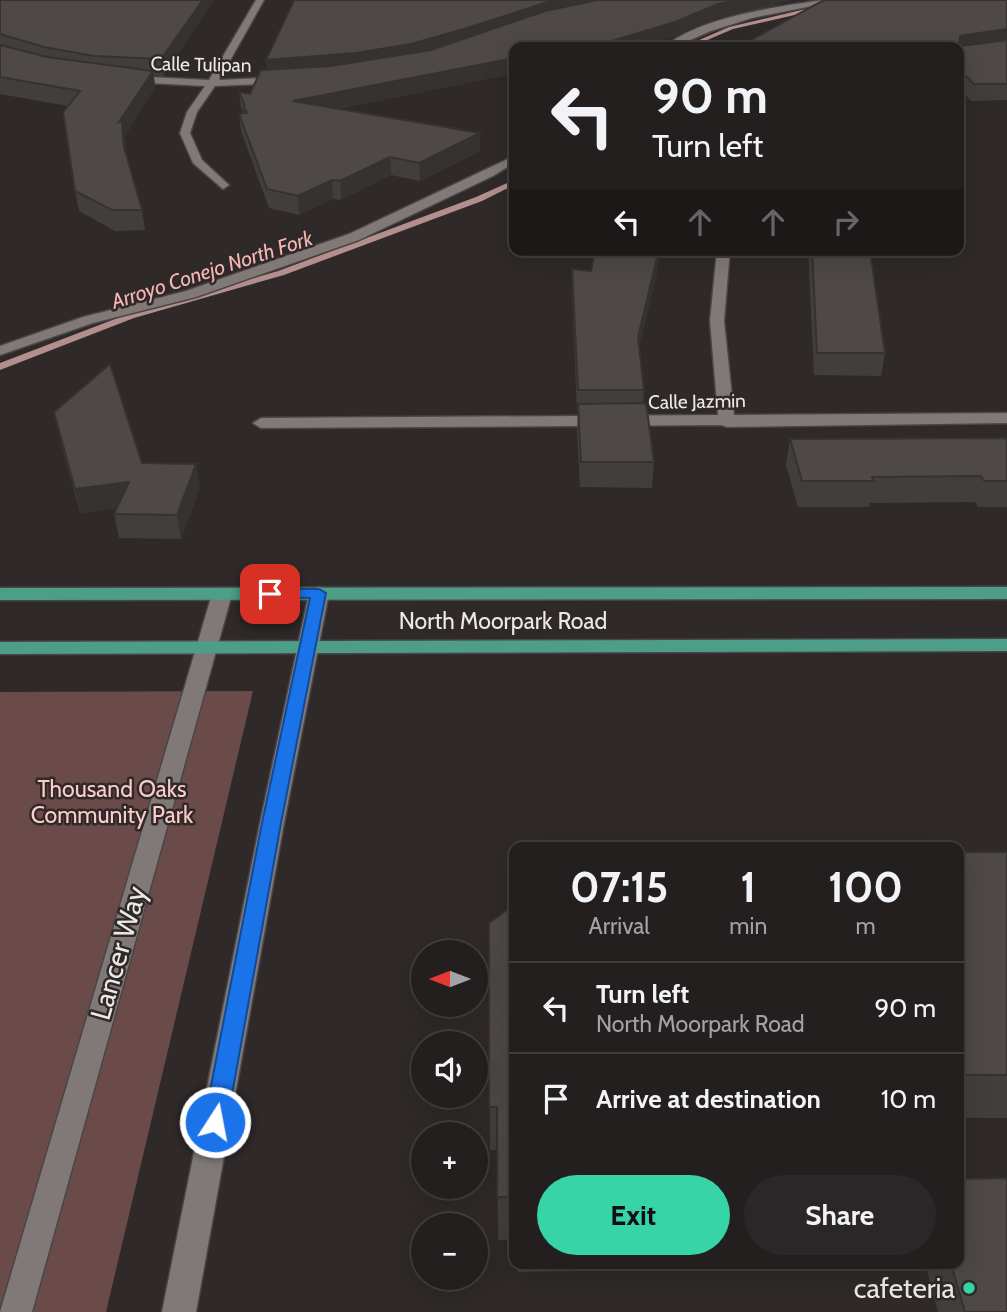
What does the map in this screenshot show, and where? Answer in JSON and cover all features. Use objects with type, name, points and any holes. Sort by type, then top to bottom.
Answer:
[{"type":"main road","name":"North Moorpark Road","points":[[0,594],[1007,593]]},
{"type":"main road","name":"North Moorpark Road","points":[[0,648],[1007,645]]},
{"type":"street","points":[[223,185],[197,161],[185,132],[192,112],[260,0]]},
{"type":"street","points":[[679,42],[707,29],[747,17],[838,0]]},
{"type":"street","name":"Calle Tulipan","points":[[114,78],[212,83],[299,79]]},
{"type":"street","points":[[0,351],[88,320],[191,294],[354,237],[509,162]]},
{"type":"street","points":[[723,256],[717,321],[727,422]]},
{"type":"street","name":"Calle Jazmin","points":[[261,423],[727,422],[1007,418]]},
{"type":"street","points":[[179,1312],[272,823],[319,593]]},
{"type":"street","name":"Lancer Way","points":[[15,1312],[222,594]]},
{"type":"green space","name":"Thousand Oaks Community Park","points":[[253,691],[106,1312],[0,1312],[0,692]]},
{"type":"building","points":[[0,0],[203,0],[161,59],[94,56],[44,47],[0,34]]},
{"type":"building","points":[[294,0],[554,0],[411,44],[356,53],[266,60]]},
{"type":"building","points":[[597,0],[737,0],[718,4],[675,22],[609,42],[509,42],[509,59],[293,101],[480,133],[419,163],[390,157],[340,181],[332,180],[298,196],[267,189],[239,114],[247,113],[246,110],[243,111],[245,106],[239,92],[250,94],[261,70],[331,66],[431,50],[545,11]]},
{"type":"building","points":[[824,0],[1007,0],[1007,29],[960,36],[959,42],[747,42]]},
{"type":"building","points":[[1007,40],[1007,84],[974,84],[964,74],[964,46]]},
{"type":"building","points":[[0,45],[47,57],[153,71],[119,122],[122,121],[124,147],[142,210],[112,210],[75,191],[63,112],[80,91],[0,77]]},
{"type":"building","points":[[594,256],[658,256],[638,337],[644,390],[578,390],[572,269],[591,271]]},
{"type":"building","points":[[812,256],[871,256],[885,353],[817,353]]},
{"type":"building","points":[[110,364],[142,463],[196,464],[177,515],[114,514],[129,482],[75,489],[54,412]]},
{"type":"building","points":[[646,403],[654,462],[581,462],[578,404]]},
{"type":"building","points":[[1007,438],[1007,481],[984,481],[981,476],[802,481],[790,439]]},
{"type":"building","points":[[964,852],[1007,852],[1007,1075],[964,1075]]},
{"type":"building","points":[[509,909],[509,1197],[497,1197],[497,1107],[489,1107],[489,923]]},
{"type":"building","name":"cafeteria","points":[[1007,1178],[1007,1312],[965,1312],[952,1269],[964,1269],[964,1179]]},
{"type":"waterway","name":"Arroyo Conejo North Fork","points":[[698,42],[731,28],[823,7]]},
{"type":"waterway","name":"Arroyo Conejo North Fork","points":[[0,367],[131,316],[281,273],[479,199],[509,184]]},
{"type":"place","name":"cafeteria","points":[[969,1288]]},
{"type":"route","points":[[215,1122],[319,593],[270,594]]}]
